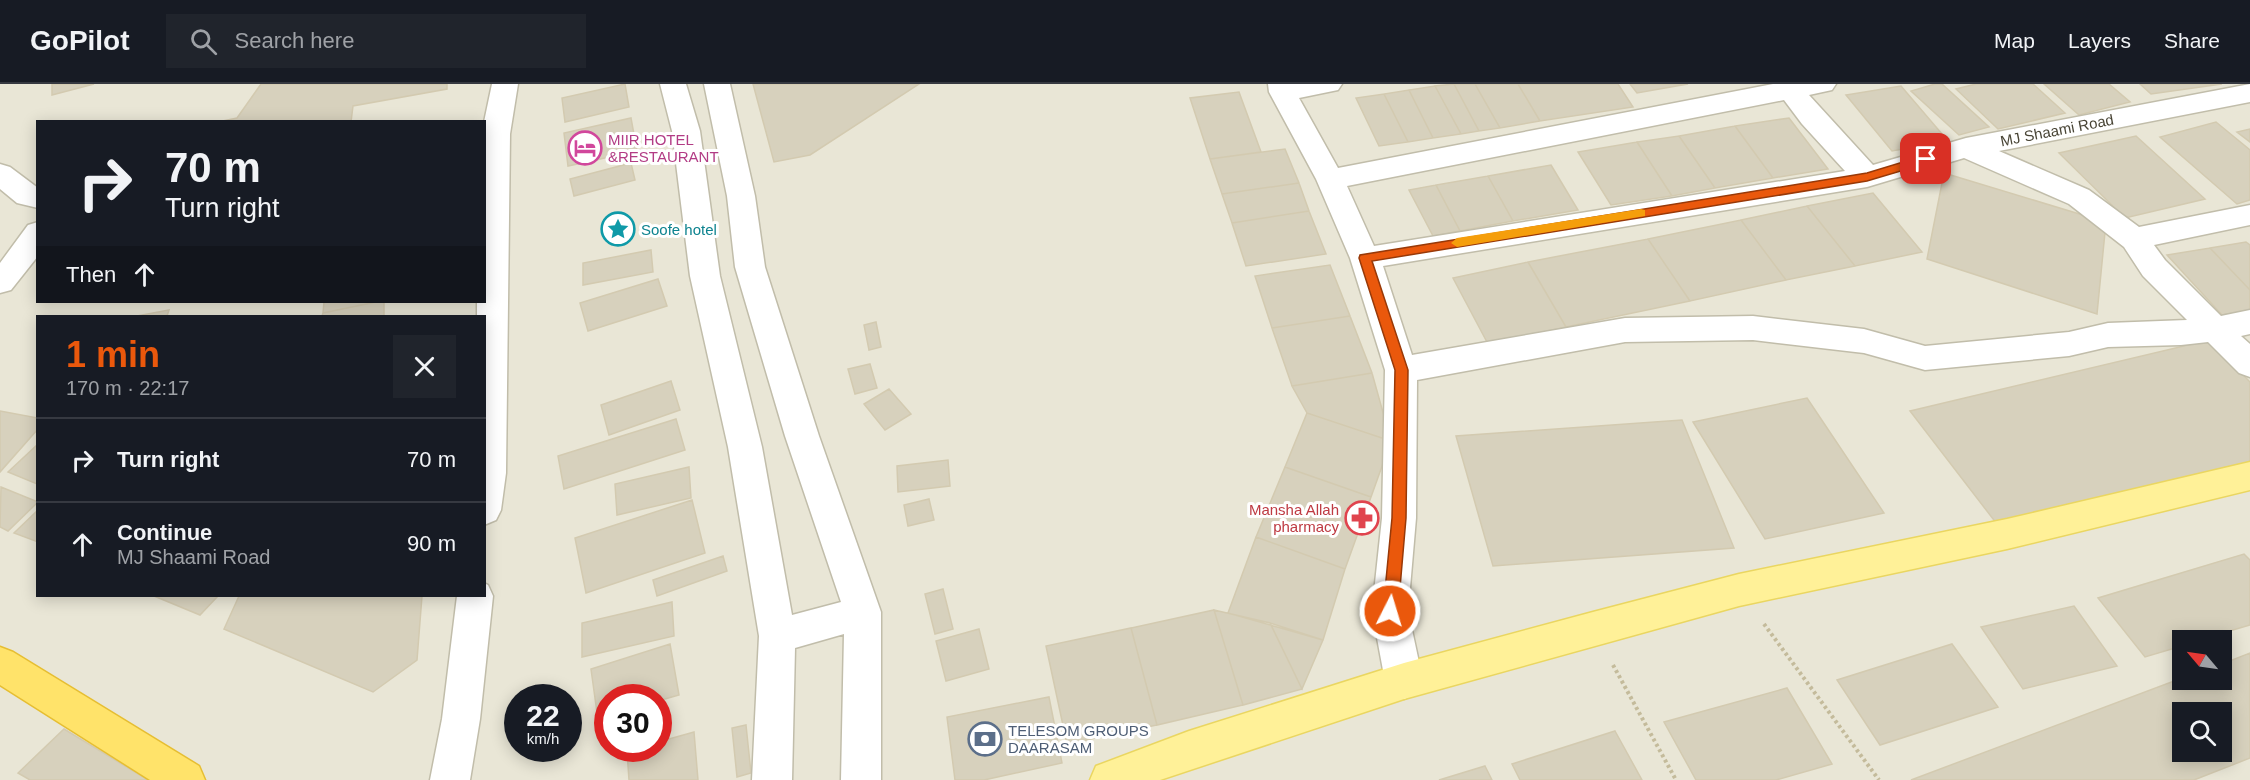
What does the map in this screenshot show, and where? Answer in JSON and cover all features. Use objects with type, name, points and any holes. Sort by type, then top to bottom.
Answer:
[{"type":"highway","points":[[0,664],[185,780]]},
{"type":"main road","points":[[1110,780],[1189,750],[1404,681],[1739,590],[2007,534],[2250,476]]},
{"type":"street","points":[[486,495],[489,473],[490,135],[505,84]]},
{"type":"street","points":[[673,84],[686,131],[705,276],[745,447],[777,636],[772,780]]},
{"type":"street","points":[[717,84],[741,196],[750,267],[802,436],[863,612],[861,780]]},
{"type":"street","points":[[1329,84],[1281,88],[1330,179],[1365,258],[1401,370],[1399,518],[1390,611],[1404,681]]},
{"type":"street","points":[[1330,179],[1788,87],[1823,84]]},
{"type":"street","points":[[1788,87],[1812,118],[1867,177]]},
{"type":"street","name":"MJ Shaami Road","points":[[1365,258],[1867,177],[1966,148],[2250,93]]},
{"type":"street","points":[[1966,148],[2079,197],[2134,239],[2154,268],[2250,364]]},
{"type":"street","points":[[0,174],[27,196],[36,198]]},
{"type":"street","points":[[2134,239],[2250,215]]},
{"type":"street","points":[[0,282],[12,270],[36,236]]},
{"type":"street","points":[[705,276],[750,267]]},
{"type":"street","points":[[1401,370],[1625,330],[1753,328],[1864,341],[1925,358],[2068,344],[2108,334],[2181,333],[2250,322]]},
{"type":"street","points":[[450,780],[461,719],[475,597]]},
{"type":"street","points":[[777,636],[863,612]]},
{"type":"path","points":[[1739,590],[1879,780]]},
{"type":"path","points":[[1593,629],[1676,780]]},
{"type":"shaded area","points":[[0,84],[2250,84],[2250,780],[0,780]]},
{"type":"building","points":[[52,84],[94,84],[52,95]]},
{"type":"building","points":[[261,84],[447,84],[447,89],[353,106],[351,120],[228,120],[237,118]]},
{"type":"building","points":[[625,84],[629,107],[565,122],[562,98]]},
{"type":"building","points":[[753,84],[919,84],[810,155],[774,162]]},
{"type":"building","points":[[1454,84],[1479,131],[1461,134],[1435,86]]},
{"type":"building","points":[[1454,84],[1475,84],[1500,128],[1479,131]]},
{"type":"building","points":[[1475,84],[1518,84],[1540,121],[1500,128]]},
{"type":"building","points":[[1518,84],[1618,84],[1633,107],[1540,121]]},
{"type":"building","points":[[1630,84],[1688,84],[1637,93]]},
{"type":"building","points":[[1942,84],[1989,127],[1959,135],[1911,91]]},
{"type":"building","points":[[1976,84],[2033,84],[2065,113],[1998,129],[1956,89]]},
{"type":"building","points":[[2044,84],[2109,84],[2130,102],[2079,115]]},
{"type":"building","points":[[2140,84],[2222,84],[2151,94]]},
{"type":"building","points":[[1435,86],[1461,134],[1433,138],[1409,90]]},
{"type":"building","points":[[1901,86],[1948,141],[1892,151],[1846,95]]},
{"type":"building","points":[[1409,90],[1433,138],[1408,142],[1384,94]]},
{"type":"building","points":[[1239,92],[1261,152],[1210,159],[1190,98]]},
{"type":"building","points":[[1384,94],[1408,142],[1379,146],[1356,98]]},
{"type":"building","points":[[631,118],[637,151],[568,166],[564,133]]},
{"type":"building","points":[[1789,118],[1828,169],[1773,178],[1735,126]]},
{"type":"building","points":[[2216,122],[2250,150],[2250,200],[2237,204],[2160,137]]},
{"type":"building","points":[[1735,126],[1773,178],[1715,188],[1679,136]]},
{"type":"building","points":[[2250,129],[2250,142],[2237,132]]},
{"type":"building","points":[[1679,136],[1715,188],[1672,196],[1637,142]]},
{"type":"building","points":[[2136,136],[2205,199],[2125,218],[2059,153]]},
{"type":"building","points":[[1637,142],[1672,196],[1611,205],[1578,152]]},
{"type":"building","points":[[1285,149],[1299,183],[1222,194],[1210,159]]},
{"type":"building","points":[[631,163],[635,180],[574,196],[570,179]]},
{"type":"building","points":[[1551,165],[1578,210],[1513,221],[1488,176]]},
{"type":"building","points":[[1944,173],[2106,222],[2097,314],[1927,259]]},
{"type":"building","points":[[1488,176],[1513,221],[1460,231],[1436,185]]},
{"type":"building","points":[[1299,183],[1309,211],[1232,223],[1222,194]]},
{"type":"building","points":[[1436,185],[1460,231],[1433,236],[1409,190]]},
{"type":"building","points":[[1873,193],[1922,252],[1855,266],[1807,206]]},
{"type":"building","points":[[1807,206],[1855,266],[1786,280],[1741,220]]},
{"type":"building","points":[[1309,211],[1326,254],[1246,266],[1232,223]]},
{"type":"building","points":[[1741,220],[1786,280],[1690,301],[1648,239]]},
{"type":"building","points":[[1648,239],[1690,301],[1566,327],[1528,262]]},
{"type":"building","points":[[2246,242],[2250,245],[2250,290],[2210,248]]},
{"type":"building","points":[[2210,248],[2250,290],[2250,310],[2222,315],[2167,255]]},
{"type":"building","points":[[651,250],[653,272],[583,285],[583,263]]},
{"type":"building","points":[[1528,262],[1566,327],[1488,344],[1453,278]]},
{"type":"building","points":[[1330,265],[1350,316],[1272,328],[1255,276]]},
{"type":"building","points":[[658,279],[667,306],[588,331],[580,303]]},
{"type":"building","points":[[324,303],[371,303],[323,313]]},
{"type":"building","points":[[371,303],[384,303],[384,315],[322,315]]},
{"type":"building","points":[[169,310],[167,315],[142,315]]},
{"type":"building","points":[[1350,316],[1372,373],[1292,386],[1272,328]]},
{"type":"building","points":[[876,322],[881,347],[869,350],[864,325]]},
{"type":"building","points":[[2209,340],[2250,382],[2250,464],[2000,528],[1910,411]]},
{"type":"building","points":[[870,364],[877,388],[855,394],[848,369]]},
{"type":"building","points":[[1372,373],[1391,441],[1307,413],[1292,386]]},
{"type":"building","points":[[671,381],[680,410],[609,435],[601,405]]},
{"type":"building","points":[[889,389],[911,414],[885,430],[864,404]]},
{"type":"building","points":[[1807,398],[1884,513],[1765,539],[1693,422]]},
{"type":"building","points":[[0,411],[36,418],[36,431],[0,472]]},
{"type":"building","points":[[1307,413],[1391,441],[1371,497],[1285,467]]},
{"type":"building","points":[[676,419],[685,450],[564,489],[558,456]]},
{"type":"building","points":[[1682,420],[1734,548],[1493,566],[1456,436]]},
{"type":"building","points":[[36,446],[36,484],[8,472]]},
{"type":"building","points":[[948,460],[950,486],[898,492],[897,466]]},
{"type":"building","points":[[689,467],[691,498],[617,515],[615,484]]},
{"type":"building","points":[[1285,467],[1371,497],[1345,569],[1256,537]]},
{"type":"building","points":[[1,487],[36,501],[36,504],[8,531],[0,527]]},
{"type":"building","points":[[929,499],[934,520],[908,526],[904,505]]},
{"type":"building","points":[[692,500],[705,553],[586,593],[575,538]]},
{"type":"building","points":[[36,512],[36,541],[14,533]]},
{"type":"building","points":[[1256,537],[1345,569],[1323,640],[1228,613]]},
{"type":"building","points":[[2244,554],[2250,560],[2250,625],[2232,630],[2172,630],[2172,649],[2145,657],[2098,598]]},
{"type":"building","points":[[723,556],[727,571],[657,596],[653,580]]},
{"type":"building","points":[[943,589],[953,629],[935,634],[925,594]]},
{"type":"building","points":[[156,597],[217,597],[200,615]]},
{"type":"building","points":[[239,597],[422,597],[417,660],[373,692],[224,629]]},
{"type":"building","points":[[672,602],[674,636],[582,657],[582,623]]},
{"type":"building","points":[[2074,606],[2117,666],[2023,689],[1981,627]]},
{"type":"building","points":[[1214,610],[1243,705],[1157,725],[1131,628]]},
{"type":"building","points":[[1214,610],[1270,623],[1302,689],[1243,705]]},
{"type":"building","points":[[1270,623],[1323,640],[1302,689]]},
{"type":"building","points":[[1131,628],[1157,725],[1067,744],[1046,646]]},
{"type":"building","points":[[979,629],[989,669],[946,681],[936,641]]},
{"type":"building","points":[[670,644],[679,695],[672,697],[672,684],[594,684],[594,691],[591,669]]},
{"type":"building","points":[[1952,644],[1998,707],[1880,745],[1837,680]]},
{"type":"building","points":[[2250,653],[2250,758],[2194,780],[1911,780],[2172,682],[2172,690],[2232,690],[2232,660]]},
{"type":"building","points":[[1787,688],[1832,764],[1776,780],[1696,780],[1664,722]]},
{"type":"building","points":[[1049,697],[1062,763],[984,780],[955,780],[947,717]]},
{"type":"building","points":[[746,725],[751,773],[737,777],[732,728]]},
{"type":"building","points":[[64,729],[148,780],[30,780],[18,773]]},
{"type":"building","points":[[1615,731],[1642,780],[1520,780],[1512,764]]},
{"type":"building","points":[[694,732],[698,780],[629,780],[628,762],[672,762],[672,738]]},
{"type":"building","points":[[1485,766],[1492,780],[1439,780]]},
{"type":"slow traffic","points":[[1457,243],[1641,213]]},
{"type":"place","name":"MIIR HOTEL &RESTAURANT","points":[[585,148]]},
{"type":"place","name":"Soofe hotel","points":[[618,229]]},
{"type":"place","name":"Mansha Allah pharmacy","points":[[1362,518]]},
{"type":"place","name":"TELESOM GROUPS DAARASAM","points":[[985,739]]},
{"type":"route","points":[[1390,611],[1399,518],[1401,370],[1365,258],[1867,177],[1926,159]]}]
